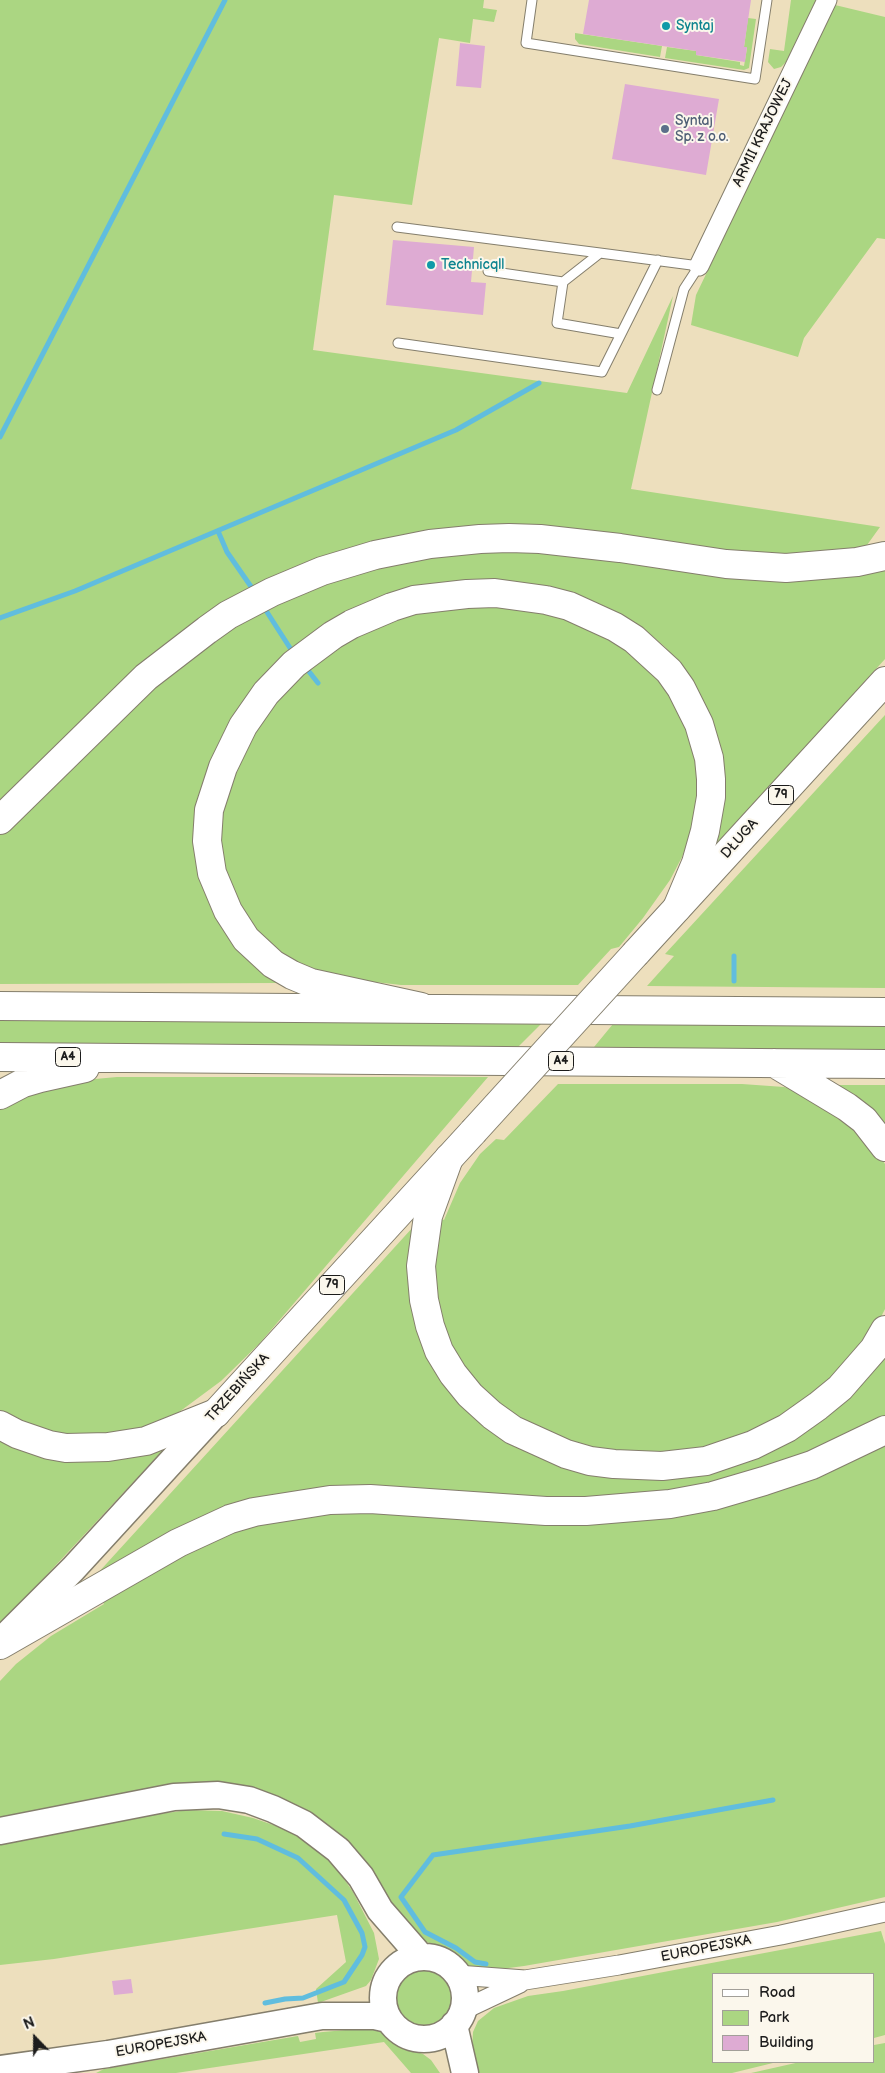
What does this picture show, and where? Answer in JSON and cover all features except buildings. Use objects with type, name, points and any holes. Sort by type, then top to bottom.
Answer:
[{"type":"main road","points":[[0,820],[146,677],[206,630],[247,604],[322,571],[376,555],[430,544],[509,538],[540,539],[620,548],[726,564],[786,568],[857,562],[885,556]]},
{"type":"main road","points":[[421,1008],[311,983],[273,964],[246,939],[228,911],[212,873],[207,841],[210,810],[223,766],[243,726],[266,693],[294,664],[333,635],[352,624],[392,607],[414,600],[467,594],[495,593],[546,600],[570,606],[615,627],[634,639],[669,672],[681,688],[699,724],[709,758],[711,779],[711,797],[705,831],[696,863],[677,908]]},
{"type":"main road","name":"DŁUGA","points":[[473,1132],[885,681]]},
{"type":"main road","points":[[0,1006],[885,1012]]},
{"type":"main road","name":"A4","points":[[0,1057],[885,1064]]},
{"type":"main road","points":[[0,1095],[23,1083],[40,1078],[136,1057]]},
{"type":"main road","points":[[772,1063],[847,1107],[864,1120],[885,1147]]},
{"type":"main road","name":"TRZEBIŃSKA","points":[[0,1644],[73,1569],[473,1132]]},
{"type":"main road","points":[[449,1158],[428,1216],[421,1266],[424,1300],[430,1326],[439,1351],[453,1374],[470,1395],[492,1415],[513,1430],[566,1454],[590,1461],[614,1464],[662,1466],[706,1461],[754,1445],[787,1428],[832,1394],[874,1349],[885,1330]]},
{"type":"main road","points":[[0,1425],[17,1434],[49,1445],[66,1448],[108,1447],[146,1441],[216,1413]]},
{"type":"main road","points":[[0,1644],[178,1543],[230,1519],[254,1512],[300,1503],[350,1499],[586,1511],[670,1504],[713,1496],[812,1465],[885,1430]]},
{"type":"main road","points":[[0,1830],[174,1797],[218,1795],[239,1798],[273,1809],[294,1819],[312,1829],[330,1843],[361,1877],[380,1910],[421,1957]]},
{"type":"main road","points":[[380,1910],[388,1981],[383,2006],[388,2019],[394,2027],[406,2036],[426,2039],[439,2036],[458,2018]]},
{"type":"main road","points":[[388,1981],[403,1963],[421,1957],[442,1962],[457,1975],[464,1992],[458,2018],[465,2073]]},
{"type":"main road","name":"EUROPEJSKA","points":[[322,2016],[388,1981]]},
{"type":"main road","name":"EUROPEJSKA","points":[[0,2069],[108,2054],[322,2016],[375,2016],[388,2019]]},
{"type":"main road","points":[[426,2039],[456,2073]]},
{"type":"street","name":"ARMII KRAJOWEJ","points":[[698,266],[827,0]]},
{"type":"street","name":"EUROPEJSKA","points":[[457,1975],[525,1980],[771,1937],[885,1912]]},
{"type":"street","name":"EUROPEJSKA","points":[[458,2018],[525,1980]]},
{"type":"lane","points":[[532,0],[526,43],[756,80],[767,0]]},
{"type":"lane","points":[[396,227],[698,266],[684,290],[657,390]]},
{"type":"lane","points":[[600,253],[563,282],[557,323],[621,334]]},
{"type":"lane","points":[[398,343],[602,372],[658,260]]},
{"type":"lane","points":[[488,272],[563,282]]},
{"type":"green space","points":[[0,0],[484,0],[483,8],[497,10],[494,22],[473,19],[470,43],[439,38],[412,205],[334,195],[313,350],[627,393],[673,296],[631,489],[880,527],[862,552],[780,559],[542,529],[308,564],[0,806]]},
{"type":"green space","points":[[791,0],[816,0],[786,62],[781,67],[774,69],[768,62],[770,49],[784,51]]},
{"type":"green space","points":[[835,5],[885,17],[885,239],[877,238],[804,338],[798,357],[691,325],[696,295]]},
{"type":"green space","points":[[748,18],[756,19],[749,68],[744,70],[665,58],[667,47],[696,51],[696,55],[740,62],[740,65],[744,66],[747,48],[744,47]]},
{"type":"green space","points":[[575,33],[662,46],[660,57],[579,44],[575,39]]},
{"type":"green space","points":[[497,548],[885,567],[885,659],[713,849],[722,759],[712,720],[687,672],[665,647],[643,628],[613,611],[576,595],[536,585],[486,579],[443,582],[407,589],[303,641],[197,830],[280,983],[0,984],[0,833],[165,673],[273,601],[378,564]]},
{"type":"green space","points":[[480,603],[563,616],[627,648],[669,686],[688,726],[698,761],[698,814],[682,857],[670,880],[643,918],[619,947],[611,949],[578,985],[401,985],[340,978],[304,968],[284,956],[249,922],[235,900],[226,871],[221,844],[222,816],[227,793],[242,757],[259,724],[281,695],[333,648],[396,618],[428,609]]},
{"type":"green space","points":[[885,715],[885,988],[647,986],[674,956],[665,954]]},
{"type":"green space","points":[[0,1019],[543,1022],[516,1049],[0,1048]]},
{"type":"green space","points":[[613,1024],[885,1026],[885,1051],[594,1047]]},
{"type":"green space","points":[[117,1077],[488,1077],[259,1344],[221,1381],[171,1418],[125,1435],[51,1435],[0,1414],[0,1107],[62,1082]]},
{"type":"green space","points":[[558,1084],[742,1084],[784,1087],[821,1101],[874,1146],[885,1164],[885,1309],[876,1327],[846,1369],[771,1426],[684,1454],[598,1452],[508,1417],[461,1370],[433,1299],[437,1217],[444,1220],[460,1183],[480,1154],[496,1139],[504,1140]]},
{"type":"green space","points":[[830,1085],[885,1085],[885,1132]]},
{"type":"green space","points":[[414,1226],[412,1303],[502,1437],[724,1464],[885,1345],[885,1420],[759,1475],[623,1501],[332,1493],[97,1574]]},
{"type":"green space","points":[[0,1435],[167,1446],[0,1625]]},
{"type":"green space","points":[[885,1441],[885,1897],[777,1922],[524,1966],[477,1970],[465,1965],[455,1954],[420,1940],[372,1876],[296,1808],[112,1798],[0,1817],[0,1681],[16,1664],[51,1636],[104,1604],[101,1599],[236,1526],[332,1509],[570,1521]]},
{"type":"green space","points":[[188,1810],[222,1811],[253,1818],[285,1829],[311,1844],[336,1867],[353,1892],[374,1933],[379,1959],[371,1980],[366,1986],[318,2003],[316,1989],[346,1962],[337,1915],[54,1959],[0,1965],[0,1843],[116,1820]]},
{"type":"green space","points":[[881,1931],[885,1944],[885,2035],[875,2038],[875,1973],[712,1973],[712,2063],[773,2063],[732,2073],[477,2073],[472,2048],[473,2032],[478,2021],[494,2008],[528,1996]]},
{"type":"green space","points":[[424,1970],[435,1972],[448,1983],[453,1999],[451,2010],[440,2023],[424,2028],[413,2026],[400,2015],[395,1999],[397,1988],[408,1975]]},
{"type":"green space","points":[[368,2028],[378,2030],[395,2043],[423,2054],[431,2060],[440,2073],[411,2073],[384,2042],[176,2073],[96,2073],[104,2069],[298,2036],[300,2042],[316,2039],[315,2033]]},
{"type":"green space","points":[[885,2043],[885,2073],[751,2073],[796,2063],[875,2063],[875,2045]]},
{"type":"waterway","points":[[0,437],[225,0]]},
{"type":"waterway","points":[[0,618],[75,591],[456,430],[539,383]]},
{"type":"waterway","points":[[218,531],[227,552],[252,588]]},
{"type":"waterway","points":[[265,609],[292,651]]},
{"type":"waterway","points":[[307,669],[318,683]]},
{"type":"waterway","points":[[734,956],[734,981]]},
{"type":"waterway","points":[[486,1964],[475,1962],[456,1948],[425,1932],[401,1897],[433,1855],[630,1826],[773,1800]]},
{"type":"waterway","points":[[224,1834],[257,1839],[298,1858],[344,1900],[362,1933],[365,1947],[362,1955],[344,1982],[303,1998],[265,2003]]},
{"type":"place","name":"Syntaj","points":[[666,26]]},
{"type":"place","name":"Syntaj Sp. z o.o.","points":[[665,129]]},
{"type":"place","name":"Technicqll","points":[[431,265]]}]
